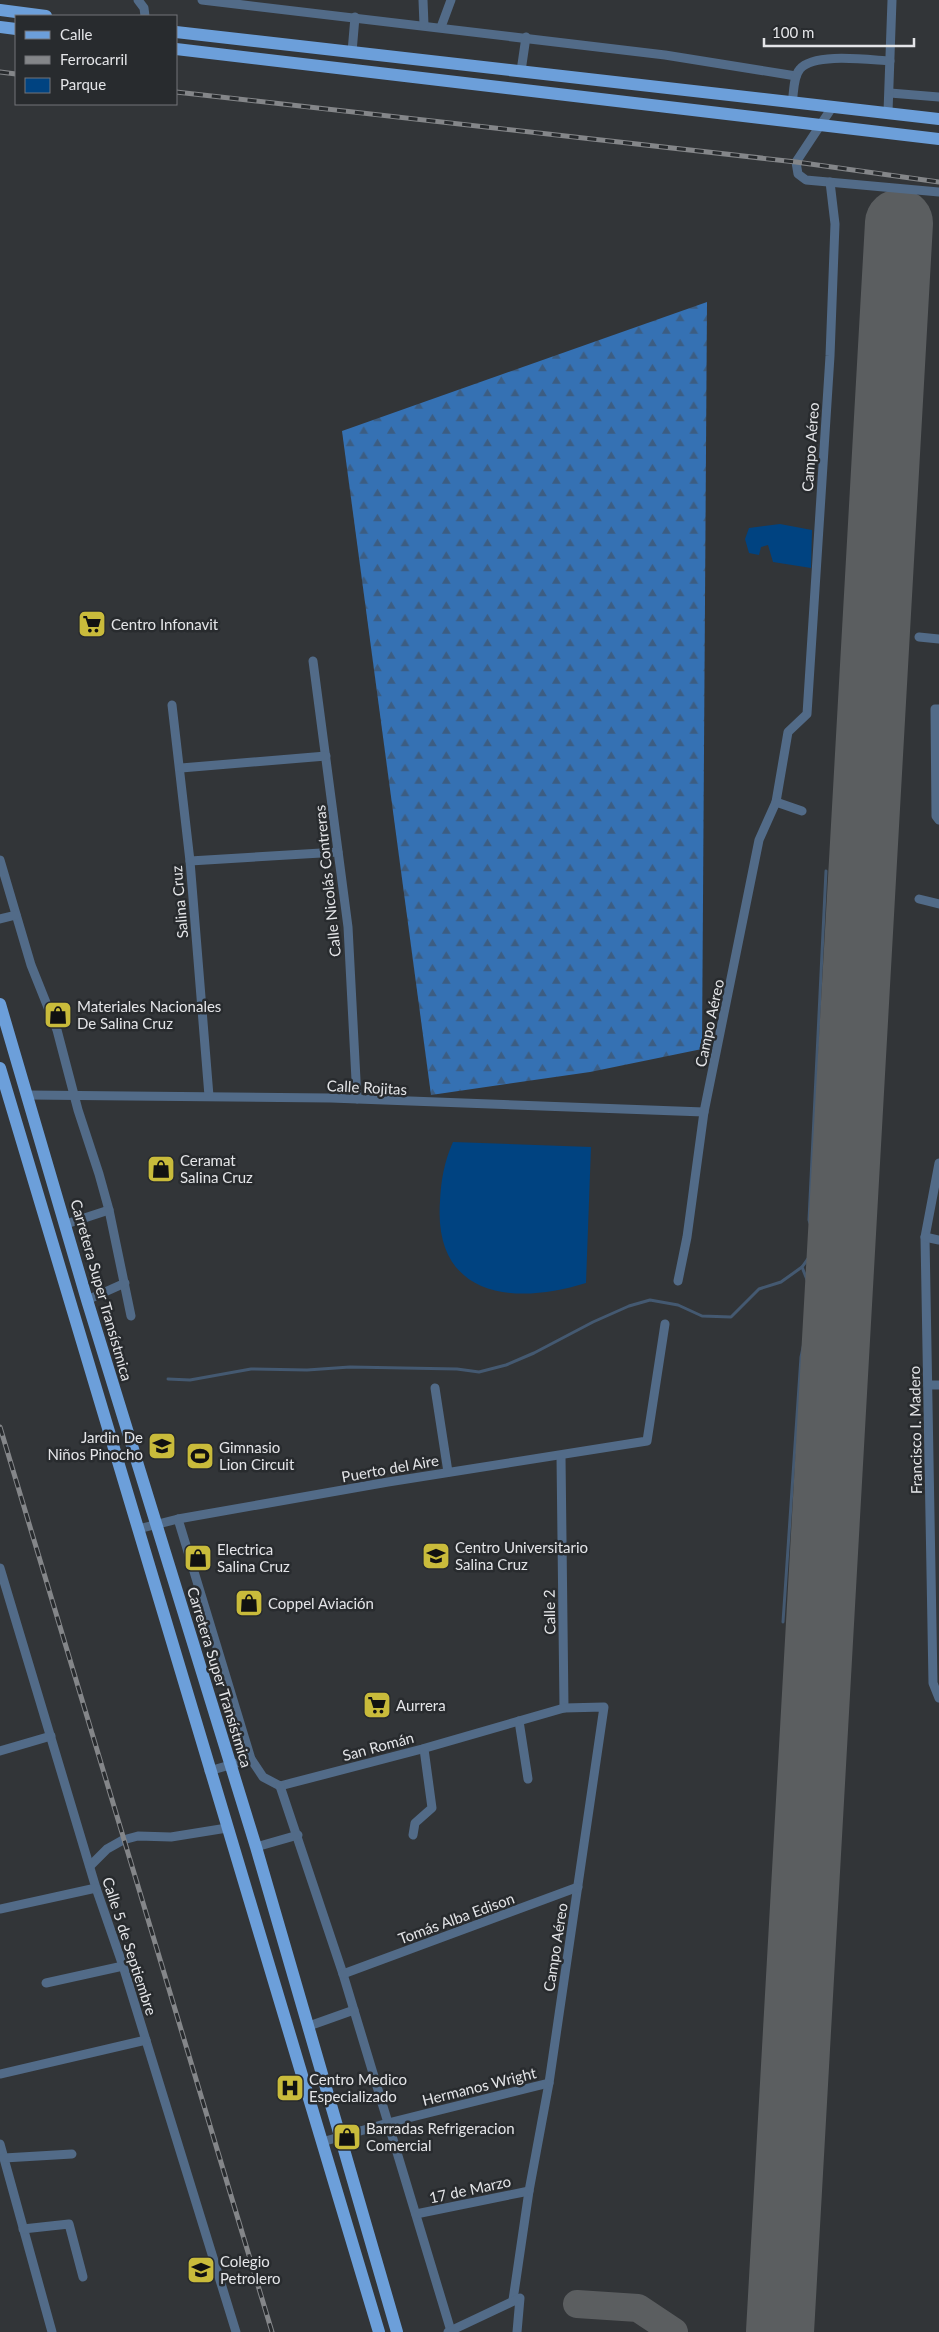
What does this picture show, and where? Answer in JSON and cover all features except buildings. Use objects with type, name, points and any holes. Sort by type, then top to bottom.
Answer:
[{"type":"main road","points":[[0,10],[38,15]]},
{"type":"main road","points":[[0,27],[15,29]]},
{"type":"main road","points":[[0,32],[15,34]]},
{"type":"main road","points":[[178,32],[939,119]]},
{"type":"main road","points":[[178,49],[939,139]]},
{"type":"main road","name":"Carretera Super Transístmica","points":[[0,1004],[87,1300],[256,1847],[397,2332]]},
{"type":"main road","points":[[0,1068],[379,2332]]},
{"type":"street","points":[[138,0],[144,8],[145,15]]},
{"type":"street","points":[[202,0],[228,1],[665,55],[796,76]]},
{"type":"street","points":[[423,0],[424,25]]},
{"type":"street","points":[[441,27],[451,0]]},
{"type":"street","points":[[888,112],[892,0]]},
{"type":"street","points":[[352,52],[355,17]]},
{"type":"street","points":[[521,71],[526,38]]},
{"type":"street","points":[[792,103],[796,76],[800,68],[812,61],[832,58],[890,61]]},
{"type":"street","points":[[890,94],[939,97]]},
{"type":"street","points":[[832,106],[796,162],[798,174],[806,180],[939,192]]},
{"type":"street","name":"Campo Aéreo","points":[[678,1281],[687,1237],[704,1112],[759,840],[776,802],[788,732],[807,714],[830,356],[835,224],[830,182]]},
{"type":"street","points":[[919,637],[939,639]]},
{"type":"street","name":"Calle Nicolás Contreras","points":[[313,661],[348,927],[357,1099]]},
{"type":"street","name":"Salina Cruz","points":[[172,705],[181,768],[190,861],[209,1096]]},
{"type":"street","points":[[939,709],[935,709],[936,816],[939,820]]},
{"type":"street","points":[[181,768],[326,756]]},
{"type":"street","points":[[776,802],[802,811]]},
{"type":"street","points":[[190,861],[338,852]]},
{"type":"street","points":[[0,863],[31,965],[57,1030],[74,1097],[109,1210],[132,1316]]},
{"type":"street","points":[[919,899],[939,904]]},
{"type":"street","points":[[0,920],[16,915]]},
{"type":"street","name":"Calle Rojitas","points":[[28,1095],[357,1099],[704,1112]]},
{"type":"street","name":"Francisco I. Madero","points":[[939,1163],[925,1237],[928,1385],[935,1549],[936,1683],[939,1698]]},
{"type":"street","points":[[66,1224],[109,1210]]},
{"type":"street","points":[[925,1237],[939,1240]]},
{"type":"street","points":[[87,1300],[125,1283]]},
{"type":"street","name":"Puerto del Aire","points":[[138,1529],[178,1519],[448,1472],[561,1456],[647,1441],[665,1324]]},
{"type":"street","points":[[928,1385],[939,1385]]},
{"type":"street","points":[[435,1388],[448,1472]]},
{"type":"street","name":"Calle 2","points":[[561,1456],[564,1708]]},
{"type":"street","points":[[178,1519],[251,1759],[263,1777],[280,1786],[298,1835],[343,1974],[450,2331],[517,2299]]},
{"type":"street","name":"Calle 5 de Septiembre","points":[[0,1568],[96,1888],[123,1966],[236,2332]]},
{"type":"street","name":"Campo Aéreo","points":[[516,2332],[517,2299],[529,2190],[549,2082],[604,1707]]},
{"type":"street","name":"San Román","points":[[280,1786],[564,1708],[604,1707]]},
{"type":"street","points":[[519,1721],[528,1779]]},
{"type":"street","points":[[0,1750],[51,1736]]},
{"type":"street","points":[[413,1835],[415,1823],[432,1808],[424,1748]]},
{"type":"street","points":[[210,1771],[251,1759]]},
{"type":"street","points":[[90,1866],[107,1849],[124,1840],[138,1836],[171,1837],[227,1828]]},
{"type":"street","points":[[256,1847],[298,1835]]},
{"type":"street","name":"Tomás Alba Edison","points":[[343,1974],[578,1887]]},
{"type":"street","points":[[0,1908],[96,1888]]},
{"type":"street","points":[[46,1983],[123,1966]]},
{"type":"street","points":[[308,2026],[354,2010]]},
{"type":"street","points":[[0,2074],[146,2040]]},
{"type":"street","name":"Hermanos Wright","points":[[322,2142],[388,2123],[549,2082]]},
{"type":"street","points":[[0,2144],[52,2332]]},
{"type":"street","points":[[4,2158],[72,2154]]},
{"type":"street","name":"17 de Marzo","points":[[416,2214],[529,2190]]},
{"type":"street","points":[[23,2229],[69,2224],[83,2277]]},
{"type":"green space","points":[[707,302],[702,1049],[590,1072],[431,1095],[342,431]]},
{"type":"green space","points":[[780,524],[812,530],[811,568],[773,562],[768,545],[761,547],[759,555],[749,553],[745,539],[749,528]]},
{"type":"green space","points":[[453,1142],[591,1147],[586,1283],[558,1290],[531,1293],[506,1292],[483,1287],[464,1275],[450,1258],[441,1233],[441,1186],[445,1164]]},
{"type":"waterway","points":[[783,1622],[801,1357],[809,1319],[817,1305],[802,1267],[812,1254],[815,1245],[809,1220],[826,871]]},
{"type":"waterway","points":[[168,1379],[190,1380],[251,1369],[307,1370],[350,1367],[457,1369],[479,1372],[506,1365],[534,1353],[593,1322],[629,1306],[650,1300],[678,1305],[702,1316],[731,1317],[759,1289],[781,1282],[802,1267]]},
{"type":"taxiway","points":[[577,2304],[638,2308],[674,2332]]},
{"type":"runway","points":[[780,2332],[899,223]]},
{"type":"railway","points":[[0,72],[15,74]]},
{"type":"railway","points":[[178,92],[796,162],[939,182]]},
{"type":"railway","points":[[0,1427],[272,2332]]},
{"type":"place","name":"Centro Infonavit","points":[[92,624]]},
{"type":"place","name":"Materiales Nacionales De Salina Cruz","points":[[58,1015]]},
{"type":"place","name":"Ceramat Salina Cruz","points":[[161,1169]]},
{"type":"place","name":"Jardin De Niños Pinocho","points":[[162,1446]]},
{"type":"place","name":"Gimnasio Lion Circuit","points":[[200,1456]]},
{"type":"place","name":"Centro Universitario Salina Cruz","points":[[436,1556]]},
{"type":"place","name":"Electrica Salina Cruz","points":[[198,1558]]},
{"type":"place","name":"Coppel Aviación","points":[[249,1603]]},
{"type":"place","name":"Aurrera","points":[[377,1705]]},
{"type":"place","name":"Centro Medico Especializado","points":[[290,2088]]},
{"type":"place","name":"Barradas Refrigeracion Comercial","points":[[347,2137]]},
{"type":"place","name":"Colegio Petrolero","points":[[201,2270]]}]
